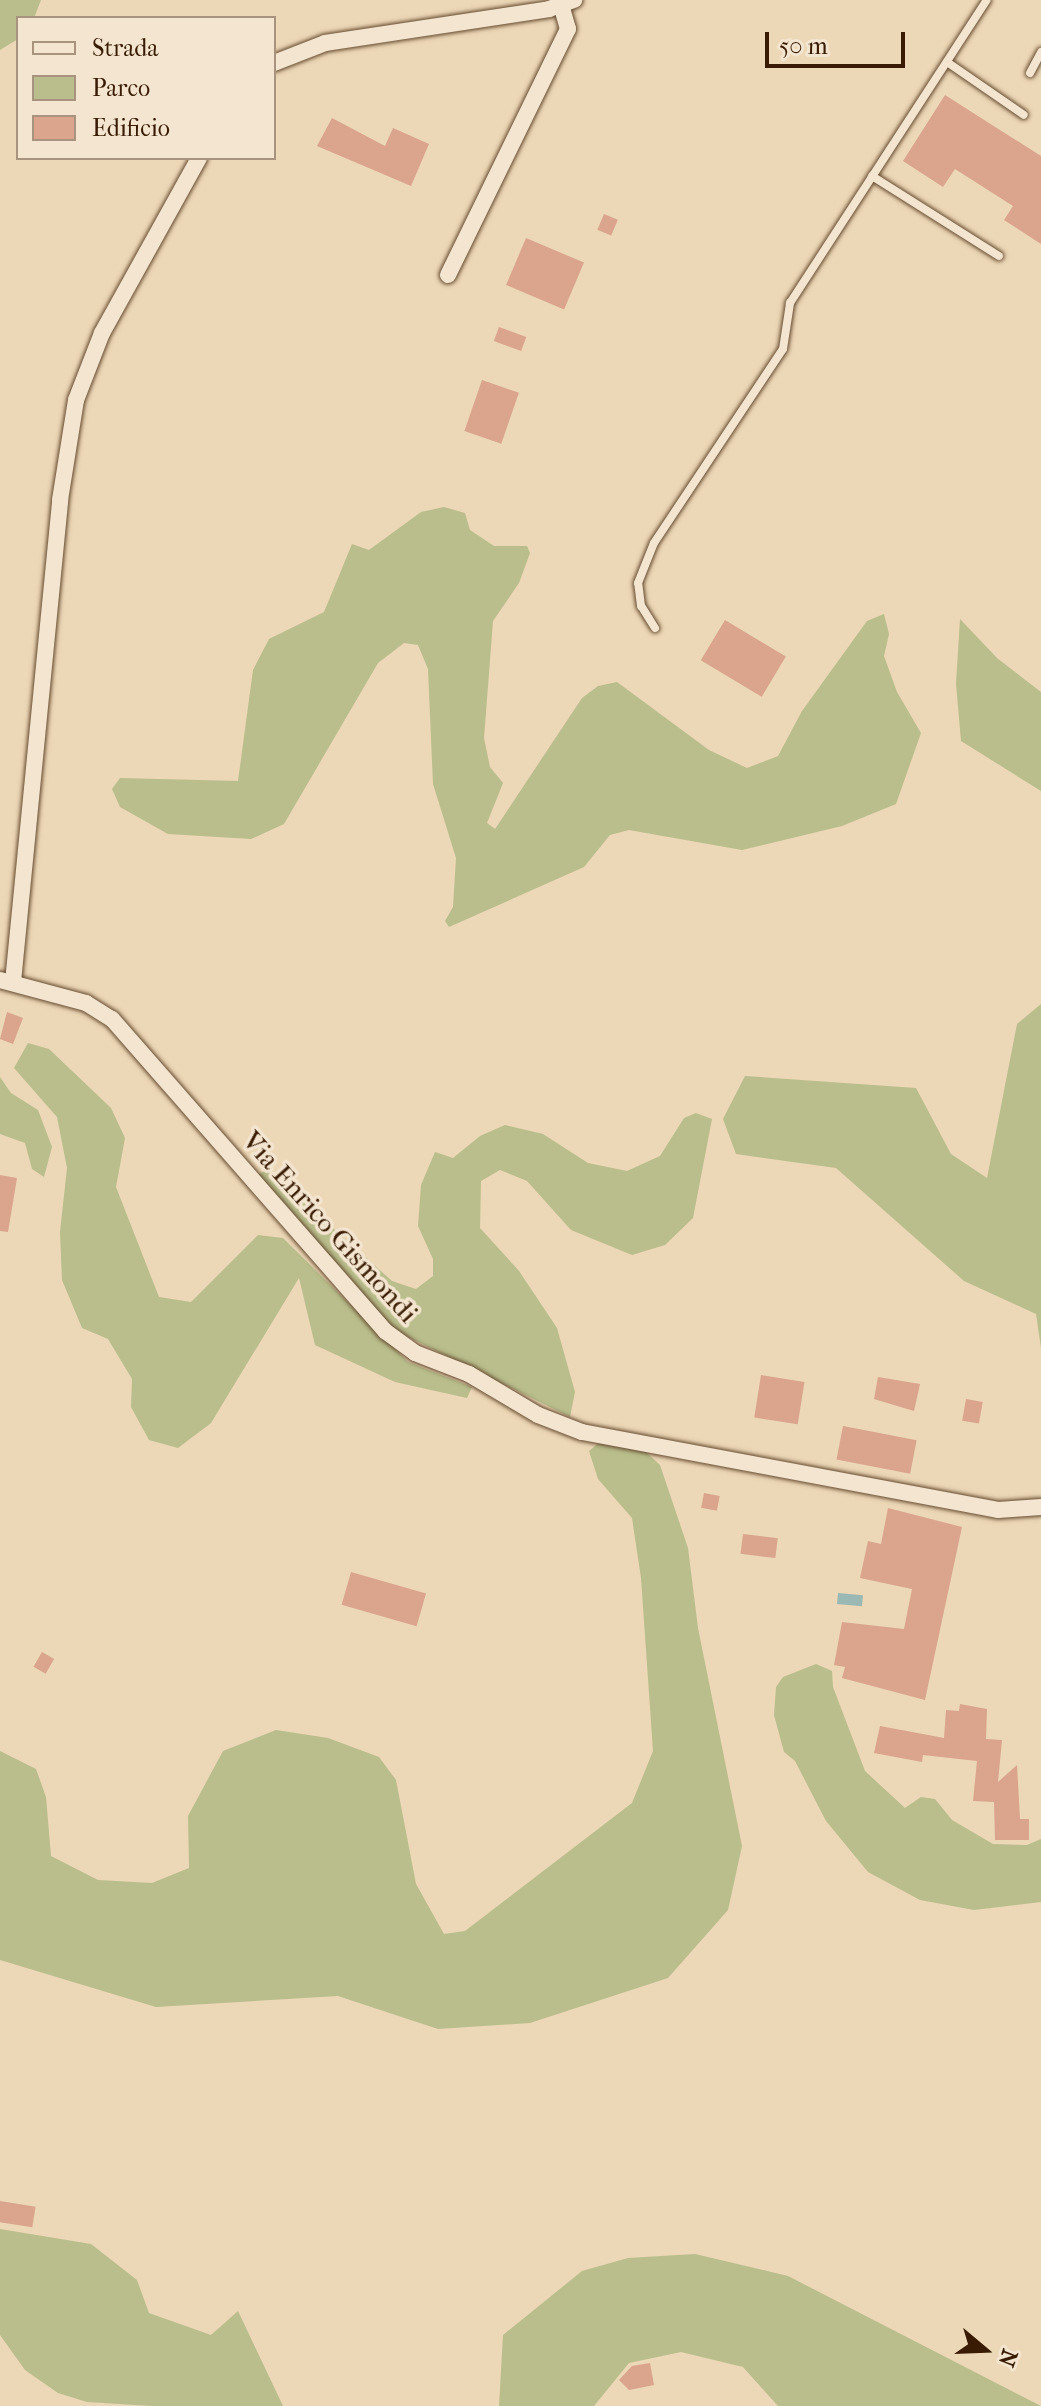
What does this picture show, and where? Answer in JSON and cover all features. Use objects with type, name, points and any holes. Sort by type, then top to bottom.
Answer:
[{"type":"street","points":[[276,62],[325,43],[568,2],[568,29],[448,275]]},
{"type":"street","points":[[6,981],[31,832],[60,500],[76,400],[102,333],[198,160]]},
{"type":"street","name":"Via Enrico Gismondi","points":[[6,981],[86,1003],[112,1019],[385,1331],[415,1353],[469,1374],[538,1415],[577,1431],[998,1510],[1041,1507]]},
{"type":"lane","points":[[655,628],[641,606],[638,583],[654,543],[783,349],[790,303],[987,0]]},
{"type":"lane","points":[[1030,73],[1041,52]]},
{"type":"lane","points":[[947,62],[1024,115]]},
{"type":"lane","points":[[872,176],[999,256]]},
{"type":"green space","points":[[0,0],[41,0],[35,16],[16,16],[16,40],[0,50]]},
{"type":"green space","points":[[444,507],[465,513],[470,530],[494,546],[527,546],[530,553],[519,583],[493,621],[484,738],[490,767],[503,783],[487,823],[495,829],[582,698],[598,686],[617,682],[709,750],[747,768],[778,756],[802,711],[867,621],[884,614],[889,634],[884,656],[897,692],[921,733],[896,804],[842,826],[742,850],[629,830],[610,835],[584,867],[449,927],[445,921],[453,907],[456,858],[433,784],[428,669],[418,645],[404,643],[378,663],[284,824],[251,839],[168,834],[120,807],[112,789],[120,778],[238,781],[253,670],[269,639],[324,612],[352,544],[369,550],[421,512]]},
{"type":"green space","points":[[960,619],[997,658],[1041,692],[1041,791],[961,741],[956,684]]},
{"type":"green space","points":[[1041,1004],[1041,1348],[1036,1314],[964,1281],[836,1168],[736,1154],[723,1119],[745,1076],[916,1088],[951,1154],[987,1178],[1017,1024]]},
{"type":"green space","points":[[28,1043],[49,1049],[111,1108],[125,1138],[116,1187],[159,1297],[191,1302],[258,1235],[283,1238],[408,1362],[472,1387],[467,1398],[395,1382],[315,1345],[299,1278],[211,1423],[178,1448],[149,1440],[131,1407],[132,1379],[108,1339],[82,1328],[62,1280],[60,1232],[67,1168],[57,1117],[14,1068]]},
{"type":"green space","points":[[0,1077],[11,1093],[38,1110],[52,1147],[44,1177],[32,1169],[25,1143],[0,1134]]},
{"type":"green space","points":[[696,1113],[712,1119],[693,1218],[665,1245],[632,1255],[571,1230],[527,1181],[500,1170],[481,1181],[480,1228],[519,1271],[557,1328],[575,1392],[570,1417],[394,1330],[258,1175],[267,1169],[392,1281],[416,1289],[433,1276],[433,1259],[418,1226],[421,1185],[435,1152],[453,1158],[480,1136],[505,1125],[543,1134],[588,1163],[627,1171],[660,1156],[684,1118]]},
{"type":"green space","points":[[601,1441],[645,1451],[660,1465],[688,1548],[698,1628],[742,1846],[728,1910],[668,1978],[530,2023],[438,2029],[338,1996],[156,2007],[0,1960],[0,1751],[36,1769],[46,1797],[51,1856],[98,1880],[152,1883],[189,1868],[188,1816],[223,1751],[276,1730],[328,1738],[379,1757],[396,1780],[416,1884],[444,1934],[465,1931],[632,1803],[653,1751],[641,1578],[632,1518],[598,1479],[589,1451]]},
{"type":"green space","points":[[816,1664],[832,1671],[833,1687],[865,1771],[905,1808],[921,1797],[935,1799],[952,1820],[993,1844],[1027,1845],[1041,1839],[1041,1902],[974,1910],[920,1900],[868,1872],[826,1821],[795,1761],[784,1752],[774,1715],[776,1687],[783,1677]]},
{"type":"green space","points":[[0,2229],[91,2244],[137,2280],[149,2313],[211,2335],[238,2311],[283,2406],[152,2406],[87,2402],[58,2393],[25,2370],[0,2335]]},
{"type":"green space","points":[[695,2254],[788,2276],[1041,2406],[778,2406],[743,2367],[681,2352],[629,2363],[594,2406],[499,2406],[503,2335],[582,2271],[628,2258]]},
{"type":"water","points":[[838,1593],[863,1595],[862,1606],[837,1604]]},
{"type":"building","points":[[945,95],[1041,156],[1041,244],[1004,220],[1013,206],[955,169],[943,187],[903,161]]},
{"type":"building","points":[[332,118],[385,146],[393,128],[429,144],[411,186],[317,146]]},
{"type":"building","points":[[604,214],[618,220],[611,236],[597,230]]},
{"type":"building","points":[[526,238],[584,263],[564,310],[506,285]]},
{"type":"building","points":[[499,327],[526,337],[521,351],[494,341]]},
{"type":"building","points":[[482,380],[519,393],[501,444],[464,431]]},
{"type":"building","points":[[725,620],[786,657],[762,697],[701,660]]},
{"type":"building","points":[[7,1012],[23,1018],[13,1044],[0,1039]]},
{"type":"building","points":[[0,1175],[17,1178],[8,1232],[0,1231]]},
{"type":"building","points":[[761,1375],[804,1382],[798,1424],[754,1417]]},
{"type":"building","points":[[878,1377],[920,1384],[914,1411],[874,1399]]},
{"type":"building","points":[[966,1399],[983,1402],[979,1424],[962,1421]]},
{"type":"building","points":[[843,1426],[917,1440],[910,1474],[837,1459]]},
{"type":"building","points":[[704,1493],[720,1496],[717,1511],[701,1508]]},
{"type":"building","points":[[888,1508],[962,1527],[925,1700],[842,1678],[845,1667],[834,1665],[842,1622],[904,1629],[912,1589],[860,1578],[868,1541],[881,1544]]},
{"type":"building","points":[[743,1534],[778,1538],[775,1558],[741,1554]]},
{"type":"building","points":[[351,1572],[426,1593],[417,1626],[342,1605]]},
{"type":"building","points":[[42,1652],[54,1659],[46,1674],[34,1667]]},
{"type":"building","points":[[960,1704],[987,1709],[986,1739],[1002,1740],[998,1782],[1017,1765],[1020,1819],[1029,1819],[1029,1840],[995,1840],[994,1802],[973,1801],[977,1761],[923,1755],[922,1762],[874,1753],[880,1726],[944,1738],[946,1710],[959,1711]]},
{"type":"building","points":[[0,2201],[36,2207],[32,2227],[0,2222]]},
{"type":"building","points":[[650,2363],[654,2385],[629,2390],[619,2380],[632,2366]]}]
